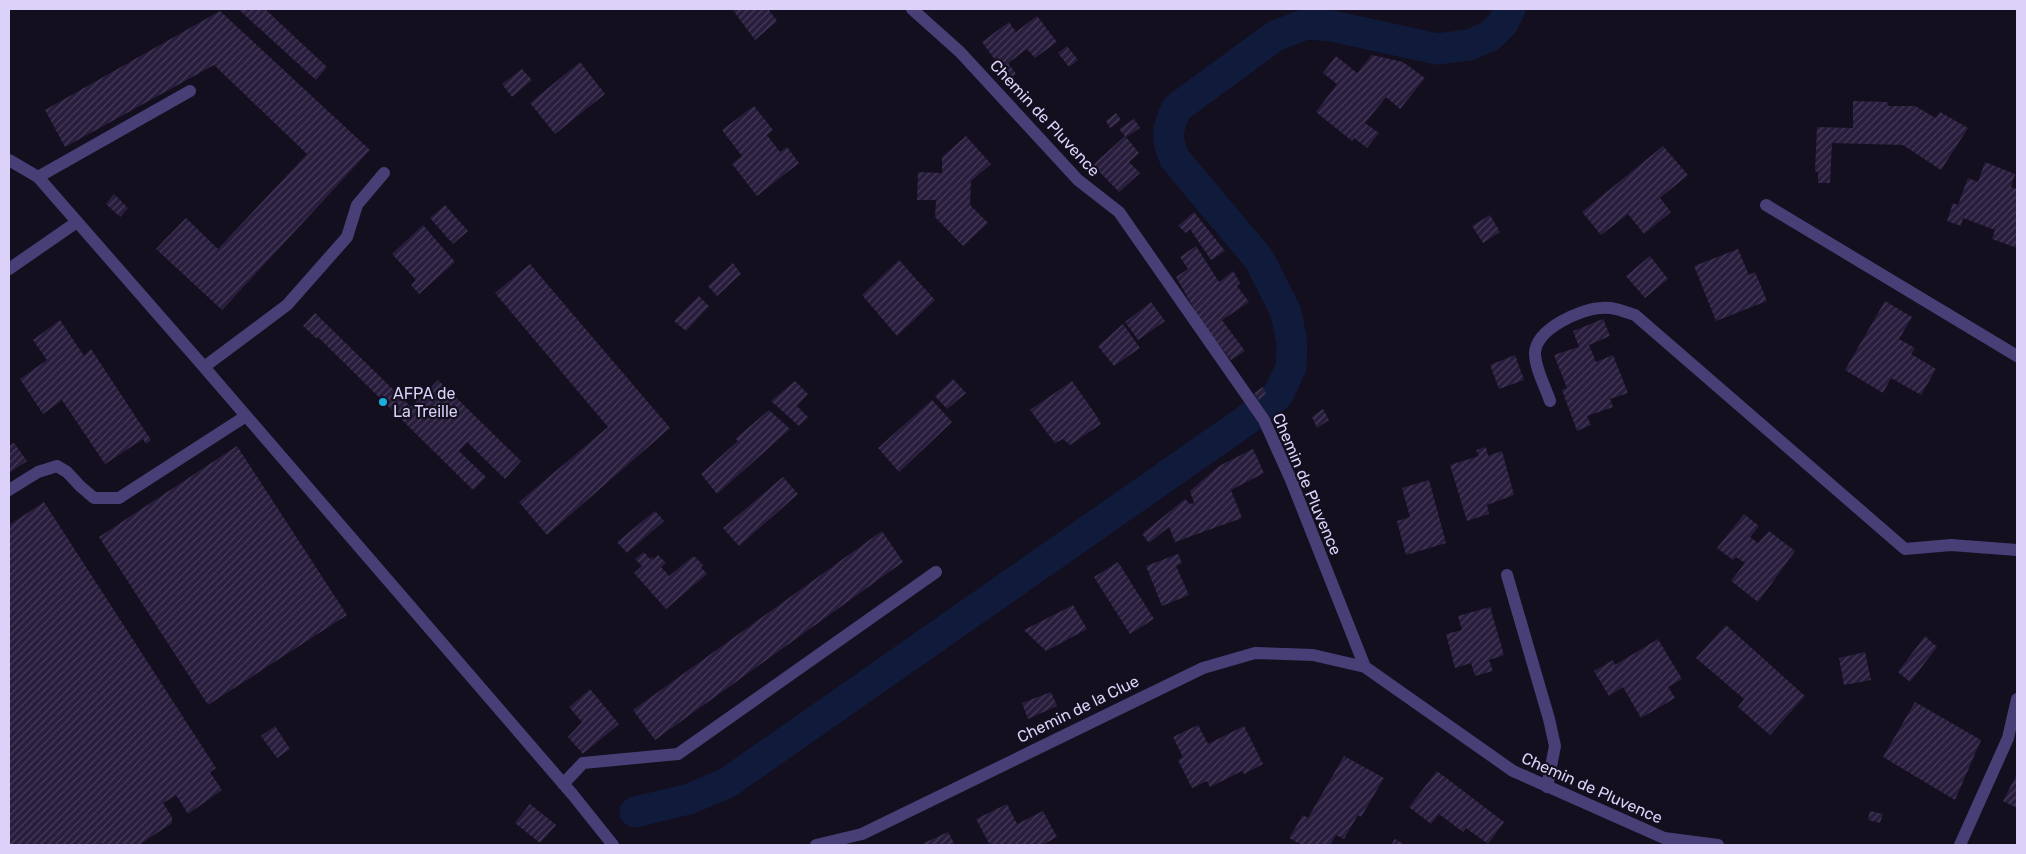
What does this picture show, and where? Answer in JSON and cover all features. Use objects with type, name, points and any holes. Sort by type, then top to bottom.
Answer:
[{"type":"street","name":"Chemin de Pluvence","points":[[912,9],[960,52],[1078,180],[1119,212],[1264,420],[1291,480],[1366,667],[1513,771],[1547,788],[1664,838],[1718,845]]},
{"type":"street","points":[[38,177],[190,91]]},
{"type":"street","points":[[9,160],[38,177],[563,784],[613,845]]},
{"type":"street","points":[[204,367],[287,305],[347,237],[356,205],[384,173]]},
{"type":"street","points":[[1766,205],[2017,356]]},
{"type":"street","points":[[9,269],[77,222]]},
{"type":"street","points":[[1550,400],[1535,352],[1542,337],[1556,323],[1598,308],[1615,308],[1635,314],[1905,549],[1951,545],[2017,550]]},
{"type":"street","points":[[9,490],[38,472],[57,466],[67,472],[94,498],[118,498],[246,416]]},
{"type":"street","points":[[563,784],[583,763],[678,754],[936,572]]},
{"type":"street","points":[[1507,575],[1549,719],[1555,746],[1547,788]]},
{"type":"street","name":"Chemin de la Clue","points":[[816,845],[862,834],[1203,668],[1255,653],[1313,655],[1366,667]]},
{"type":"street","points":[[1960,845],[2008,738],[2017,699]]},
{"type":"building","points":[[238,9],[265,9],[327,67],[316,80]]},
{"type":"building","points":[[732,9],[768,9],[777,21],[755,40]]},
{"type":"building","points":[[220,11],[370,150],[222,310],[156,249],[186,218],[218,249],[307,154],[214,65],[65,147],[45,110]]},
{"type":"building","points":[[1037,16],[1057,42],[1035,58],[1027,49],[1008,63],[1016,74],[1009,79],[982,42],[1009,22],[1016,32]]},
{"type":"building","points":[[1067,46],[1078,60],[1069,67],[1058,53]]},
{"type":"building","points":[[1372,55],[1403,62],[1425,78],[1400,109],[1386,97],[1365,123],[1379,133],[1367,148],[1354,138],[1352,141],[1316,112],[1337,84],[1323,73],[1336,56],[1357,73]]},
{"type":"building","points":[[580,62],[605,94],[555,134],[530,103]]},
{"type":"building","points":[[522,69],[532,80],[512,97],[502,84]]},
{"type":"building","points":[[1853,101],[1888,102],[1888,106],[1915,106],[1936,118],[1940,112],[1968,128],[1941,170],[1903,145],[1832,143],[1830,183],[1818,183],[1818,172],[1815,171],[1817,127],[1853,128]]},
{"type":"building","points":[[754,106],[773,130],[767,135],[780,152],[787,147],[799,163],[757,196],[732,164],[742,156],[722,130]]},
{"type":"building","points":[[1116,113],[1121,120],[1110,128],[1106,121]]},
{"type":"building","points":[[1134,119],[1140,128],[1126,137],[1139,153],[1129,162],[1140,173],[1119,192],[1093,165],[1125,136],[1119,129]]},
{"type":"building","points":[[966,136],[991,164],[971,181],[970,205],[988,223],[963,246],[935,217],[936,200],[917,200],[918,172],[942,173],[942,157]]},
{"type":"building","points":[[1663,146],[1688,175],[1660,198],[1671,212],[1644,234],[1628,214],[1601,235],[1582,212]]},
{"type":"building","points":[[1985,162],[2015,174],[2011,187],[2017,189],[2017,248],[1992,239],[1995,230],[1963,218],[1961,226],[1947,221],[1953,203],[1958,205],[1968,178],[1978,182]]},
{"type":"building","points":[[114,194],[128,208],[120,217],[106,204]]},
{"type":"building","points":[[445,205],[468,231],[453,244],[430,218]]},
{"type":"building","points":[[1194,212],[1225,251],[1211,260],[1190,229],[1186,233],[1178,226]]},
{"type":"building","points":[[1490,215],[1500,232],[1483,243],[1472,226]]},
{"type":"building","points":[[423,225],[455,262],[419,294],[411,285],[416,280],[392,254]]},
{"type":"building","points":[[1196,246],[1219,282],[1233,271],[1240,283],[1237,286],[1249,302],[1222,320],[1245,351],[1231,360],[1204,326],[1176,277],[1188,269],[1180,257]]},
{"type":"building","points":[[1738,249],[1749,275],[1755,272],[1767,301],[1716,321],[1694,266]]},
{"type":"building","points":[[1650,256],[1668,279],[1645,298],[1626,276]]},
{"type":"building","points":[[899,260],[935,300],[897,336],[862,295]]},
{"type":"building","points":[[733,263],[741,274],[717,296],[708,286]]},
{"type":"building","points":[[530,264],[670,428],[547,535],[519,502],[608,427],[495,293]]},
{"type":"building","points":[[699,296],[709,306],[686,331],[674,321]]},
{"type":"building","points":[[1885,301],[1912,317],[1899,339],[1915,348],[1911,354],[1936,369],[1921,395],[1891,378],[1883,393],[1845,370]]},
{"type":"building","points":[[1151,302],[1165,321],[1138,340],[1125,322]]},
{"type":"building","points":[[315,313],[411,407],[438,380],[521,461],[505,479],[467,442],[459,451],[486,477],[473,490],[318,337],[316,338],[303,326]]},
{"type":"building","points":[[1603,319],[1610,336],[1589,345],[1596,362],[1613,355],[1628,393],[1610,399],[1613,407],[1587,416],[1591,425],[1577,431],[1562,390],[1567,388],[1554,355],[1579,347],[1573,331]]},
{"type":"building","points":[[60,320],[84,356],[91,349],[151,440],[146,444],[143,439],[105,464],[62,400],[43,414],[20,379],[47,360],[33,340]]},
{"type":"building","points":[[1123,324],[1140,348],[1114,366],[1098,346]]},
{"type":"building","points":[[1515,355],[1524,380],[1499,389],[1490,365]]},
{"type":"building","points":[[953,379],[966,393],[947,409],[935,396]]},
{"type":"building","points":[[795,381],[808,394],[797,406],[808,417],[799,426],[771,401]]},
{"type":"building","points":[[1072,381],[1101,424],[1070,445],[1063,439],[1055,443],[1030,410]]},
{"type":"building","points":[[1263,387],[1266,394],[1259,400],[1254,393]]},
{"type":"building","points":[[932,400],[952,422],[899,472],[878,448]]},
{"type":"building","points":[[1323,409],[1329,420],[1317,428],[1312,417]]},
{"type":"building","points":[[769,410],[790,429],[717,494],[701,474],[738,441],[735,439]]},
{"type":"building","points":[[14,443],[27,461],[9,473],[9,446]]},
{"type":"building","points":[[237,446],[347,615],[208,705],[99,537]]},
{"type":"building","points":[[1486,447],[1488,456],[1502,451],[1514,495],[1487,505],[1489,514],[1467,521],[1450,465],[1479,456],[1476,450]]},
{"type":"building","points":[[1253,449],[1264,473],[1231,490],[1242,518],[1175,542],[1169,527],[1149,543],[1142,534],[1185,499],[1190,504],[1194,503],[1190,491],[1219,466]]},
{"type":"building","points":[[783,477],[798,494],[739,546],[723,528]]},
{"type":"building","points":[[1429,480],[1446,543],[1406,555],[1397,521],[1410,517],[1402,488]]},
{"type":"building","points":[[44,502],[216,768],[210,772],[222,790],[188,814],[176,795],[163,803],[172,817],[172,823],[139,845],[103,845],[102,843],[98,845],[9,845],[9,525]]},
{"type":"building","points":[[655,511],[664,521],[627,553],[617,542]]},
{"type":"building","points":[[1744,514],[1759,526],[1750,537],[1758,543],[1769,531],[1795,551],[1758,602],[1731,581],[1745,563],[1736,557],[1733,560],[1717,548]]},
{"type":"building","points":[[882,531],[903,562],[655,740],[633,710]]},
{"type":"building","points":[[644,552],[650,559],[652,557],[654,559],[658,555],[666,563],[661,567],[669,576],[692,557],[695,557],[703,565],[701,567],[707,574],[666,609],[634,573],[642,566],[635,559]]},
{"type":"building","points":[[1178,554],[1182,563],[1176,566],[1189,595],[1162,606],[1146,566]]},
{"type":"building","points":[[1118,562],[1154,619],[1130,634],[1094,577]]},
{"type":"building","points":[[1073,605],[1087,629],[1046,651],[1024,630]]},
{"type":"building","points":[[1490,607],[1504,655],[1489,660],[1493,671],[1475,676],[1471,663],[1455,668],[1446,634],[1462,630],[1458,616]]},
{"type":"building","points":[[1726,625],[1805,696],[1770,735],[1738,707],[1744,699],[1696,658]]},
{"type":"building","points":[[1925,636],[1937,647],[1910,682],[1898,672]]},
{"type":"building","points":[[1658,639],[1682,679],[1668,687],[1675,698],[1641,718],[1623,687],[1609,696],[1594,671],[1613,660],[1615,665]]},
{"type":"building","points":[[1865,652],[1871,680],[1844,685],[1839,658]]},
{"type":"building","points":[[590,689],[619,724],[583,754],[568,737],[582,722],[569,707]]},
{"type":"building","points":[[1051,692],[1057,706],[1028,719],[1022,703]]},
{"type":"building","points":[[1915,702],[1981,740],[1955,800],[1883,757]]},
{"type":"building","points":[[1198,725],[1208,744],[1244,726],[1263,764],[1244,774],[1242,771],[1210,787],[1207,781],[1192,788],[1178,760],[1183,757],[1173,737]]},
{"type":"building","points":[[275,726],[290,749],[277,758],[261,736]]},
{"type":"building","points":[[1344,756],[1384,778],[1361,817],[1358,815],[1344,839],[1336,835],[1330,845],[1302,845],[1289,838],[1303,815],[1308,818]]},
{"type":"building","points":[[1437,771],[1504,822],[1488,844],[1466,828],[1463,832],[1439,814],[1431,824],[1409,807]]},
{"type":"building","points":[[2017,774],[2017,808],[2003,801]]},
{"type":"building","points":[[530,804],[556,825],[540,843],[515,823]]},
{"type":"building","points":[[1007,804],[1017,824],[1043,811],[1057,837],[1042,845],[990,845],[976,819]]},
{"type":"building","points":[[1870,811],[1883,814],[1880,823],[1868,820]]},
{"type":"building","points":[[948,832],[955,845],[920,845]]},
{"type":"building","points":[[1395,839],[1405,845],[1391,845]]},
{"type":"waterway","points":[[635,812],[689,799],[727,783],[1248,419],[1278,395],[1291,367],[1292,343],[1286,312],[1259,259],[1175,159],[1168,133],[1177,108],[1275,36],[1306,24],[1332,26],[1437,49],[1469,45],[1490,36],[1503,23],[1510,9]]},
{"type":"place","name":"AFPA de La Treille","points":[[383,402]]}]
